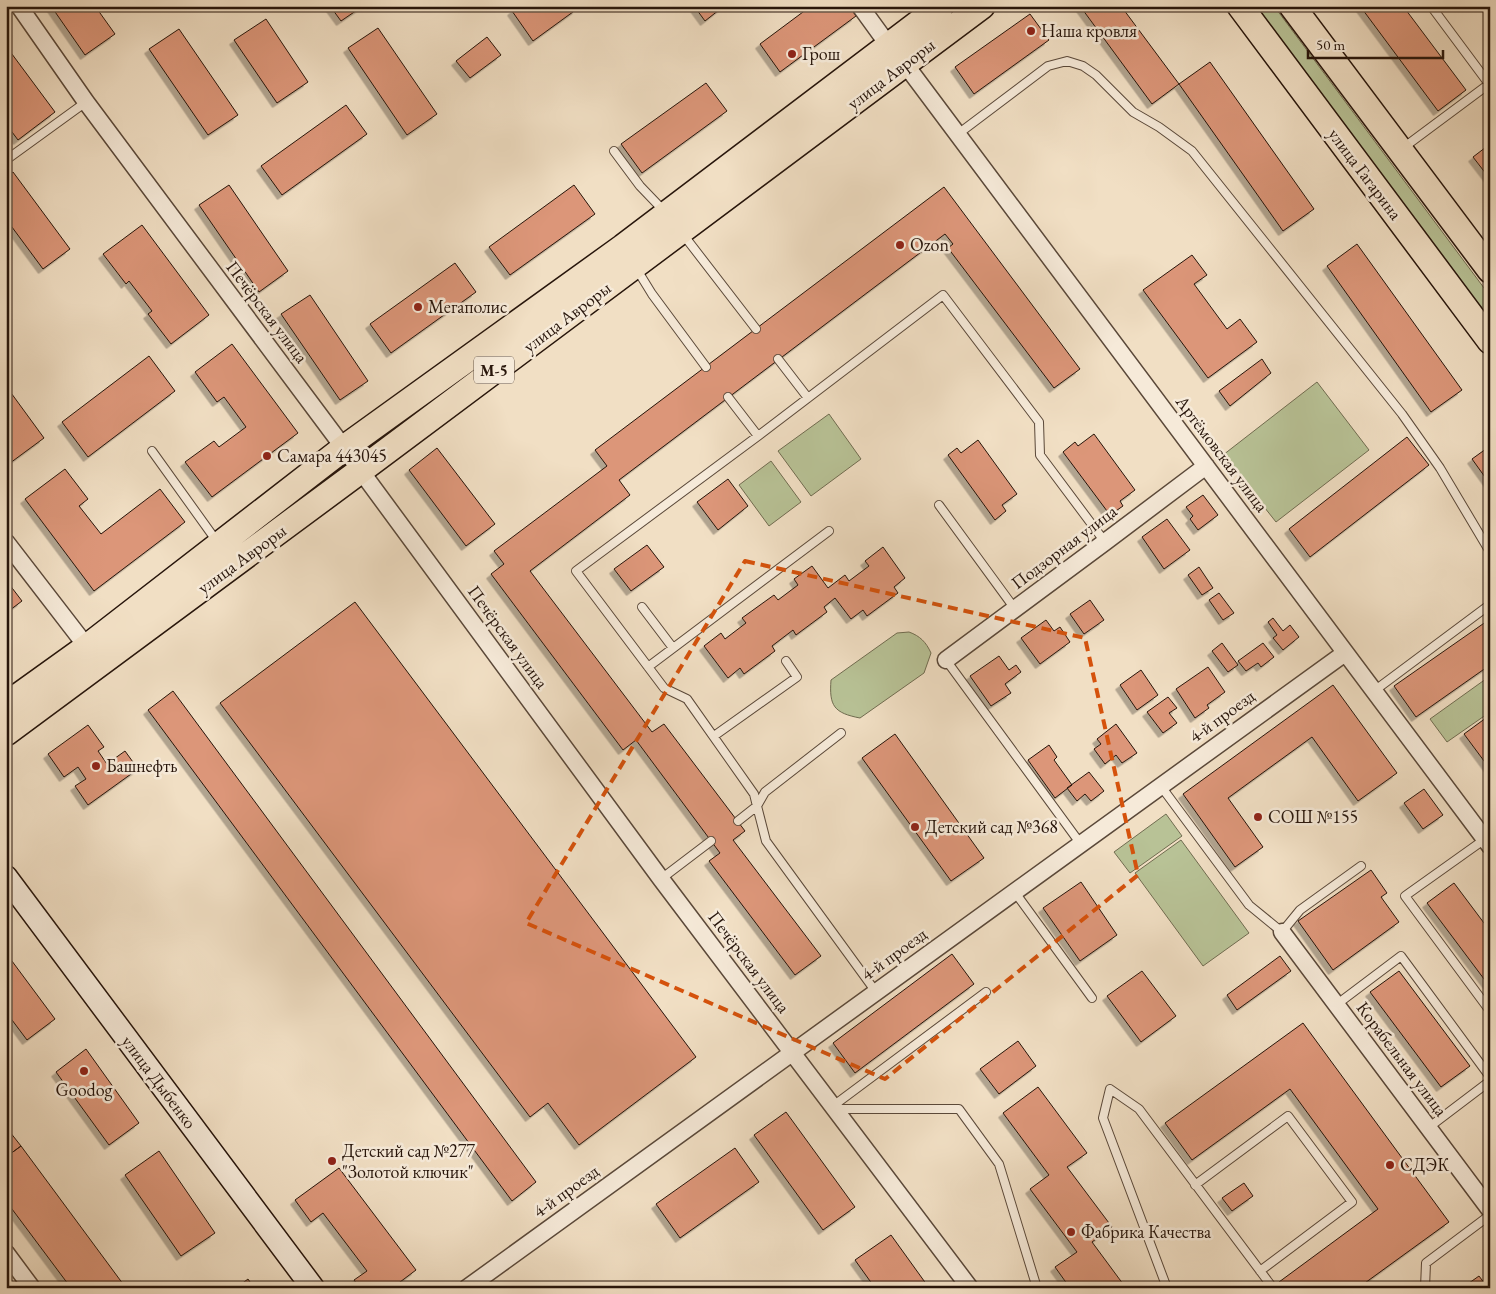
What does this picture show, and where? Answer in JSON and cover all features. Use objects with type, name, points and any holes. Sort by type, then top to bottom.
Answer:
[{"type":"main road","name":"улица Авроры","points":[[897,55],[941,6]]},
{"type":"main road","name":"улица Авроры","points":[[6,705],[87,647],[344,448],[674,223],[897,55],[982,6]]},
{"type":"main road","name":"улица Гагарина","points":[[1240,6],[1490,341]]},
{"type":"main road","points":[[1292,6],[1490,270]]},
{"type":"main road","name":"улица Авроры","points":[[6,733],[634,266],[674,223]]},
{"type":"main road","name":"улица Дыбенко","points":[[6,877],[312,1288]]},
{"type":"street","name":"Печёрская улица","points":[[19,6],[86,102],[344,448],[661,879],[970,1288]]},
{"type":"street","points":[[860,6],[897,55]]},
{"type":"street","name":"Артёмовская улица","points":[[897,55],[923,86],[1487,842]]},
{"type":"street","name":"Подзорная улица","points":[[946,660],[1206,466]]},
{"type":"street","points":[[6,542],[87,647]]},
{"type":"street","name":"4-й проезд","points":[[467,1288],[1160,785],[1346,653]]},
{"type":"street","name":"Корабельная улица","points":[[1282,932],[1490,1210]]},
{"type":"street","points":[[6,1253],[32,1288]]},
{"type":"lane","points":[[1400,150],[1489,85],[1431,6]]},
{"type":"lane","points":[[958,134],[1048,66],[1067,61],[1083,66],[1096,75],[1133,112],[1159,127],[1192,151],[1402,414],[1440,468],[1490,552]]},
{"type":"lane","points":[[6,160],[86,102]]},
{"type":"lane","points":[[614,151],[640,186],[674,223],[756,329]]},
{"type":"lane","points":[[634,266],[652,294],[706,367]]},
{"type":"lane","points":[[876,992],[766,841],[754,794],[714,736],[687,699],[664,688],[576,571],[943,295],[1040,422],[1040,455],[1105,542]]},
{"type":"lane","points":[[778,359],[808,398]]},
{"type":"lane","points":[[728,397],[758,436]]},
{"type":"lane","points":[[152,451],[220,544]]},
{"type":"lane","points":[[939,504],[1015,609]]},
{"type":"lane","points":[[648,667],[829,531]]},
{"type":"lane","points":[[1374,691],[1488,606],[1490,602]]},
{"type":"lane","points":[[642,607],[673,648]]},
{"type":"lane","points":[[946,660],[1080,843]]},
{"type":"lane","points":[[714,736],[797,677],[786,661]]},
{"type":"lane","points":[[738,821],[757,806],[766,792],[841,733]]},
{"type":"lane","points":[[1160,785],[1249,905],[1282,932],[1300,910],[1361,866]]},
{"type":"lane","points":[[661,879],[711,841]]},
{"type":"lane","points":[[1487,842],[1405,896],[1490,1011]]},
{"type":"lane","points":[[1014,891],[1092,998]]},
{"type":"lane","points":[[1336,1005],[1400,956],[1490,1077]]},
{"type":"lane","points":[[834,1108],[986,992]]},
{"type":"lane","points":[[1428,1128],[1490,1082]]},
{"type":"lane","points":[[1167,1288],[1103,1118],[1110,1090],[1138,1109],[1274,1288]]},
{"type":"lane","points":[[834,1108],[959,1109],[999,1164],[1037,1288]]},
{"type":"lane","points":[[1195,1185],[1288,1116],[1352,1202],[1260,1271]]},
{"type":"lane","points":[[1425,1288],[1426,1263],[1490,1216]]},
{"type":"highlighted area","points":[[745,561],[1085,638],[1138,875],[885,1079],[526,923]]},
{"type":"green space","points":[[1255,6],[1274,6],[1490,296],[1490,321]]},
{"type":"green space","points":[[1317,382],[1369,450],[1276,522],[1223,455]]},
{"type":"green space","points":[[829,414],[861,459],[811,496],[778,451]]},
{"type":"green space","points":[[771,461],[801,502],[769,526],[739,485]]},
{"type":"green space","points":[[909,632],[922,640],[931,653],[924,673],[860,718],[839,711],[832,702],[831,680],[897,633]]},
{"type":"green space","points":[[1490,676],[1490,712],[1447,742],[1430,719]]},
{"type":"green space","points":[[1166,814],[1182,836],[1130,873],[1114,852]]},
{"type":"green space","points":[[1181,840],[1249,933],[1203,966],[1135,873]]},
{"type":"building","points":[[51,6],[95,6],[115,34],[85,55]]},
{"type":"building","points":[[330,6],[363,6],[341,21]]},
{"type":"building","points":[[518,6],[576,6],[577,9],[533,41],[512,11]]},
{"type":"building","points":[[694,6],[724,6],[705,21]]},
{"type":"building","points":[[811,6],[849,6],[856,16],[780,72],[760,44]]},
{"type":"building","points":[[1080,6],[1121,6],[1179,84],[1152,104]]},
{"type":"building","points":[[1360,6],[1403,6],[1466,90],[1438,111]]},
{"type":"building","points":[[1030,14],[1049,40],[974,94],[955,67]]},
{"type":"building","points":[[266,19],[308,82],[277,103],[234,40]]},
{"type":"building","points":[[378,28],[437,114],[407,135],[348,48]]},
{"type":"building","points":[[179,29],[238,115],[208,135],[149,49]]},
{"type":"building","points":[[487,37],[501,55],[470,78],[456,61]]},
{"type":"building","points":[[6,46],[55,112],[18,140],[6,124]]},
{"type":"building","points":[[1210,62],[1314,209],[1283,231],[1179,84]]},
{"type":"building","points":[[706,83],[727,111],[642,173],[621,144]]},
{"type":"building","points":[[346,105],[367,134],[282,195],[261,166]]},
{"type":"building","points":[[1490,144],[1490,179],[1473,157]]},
{"type":"building","points":[[13,172],[70,249],[43,269],[6,219],[6,177]]},
{"type":"building","points":[[229,185],[288,271],[259,292],[199,205]]},
{"type":"building","points":[[574,185],[595,214],[510,275],[489,247]]},
{"type":"building","points":[[944,187],[1080,369],[1054,388],[948,248],[953,244],[945,234],[619,480],[630,495],[530,571],[652,732],[664,724],[745,831],[733,840],[821,956],[795,975],[709,861],[720,853],[636,740],[623,750],[491,574],[504,564],[494,551],[607,466],[595,450]]},
{"type":"building","points":[[142,225],[209,315],[171,344],[148,314],[152,311],[129,281],[126,284],[103,254]]},
{"type":"building","points":[[1357,244],[1462,390],[1431,412],[1327,266]]},
{"type":"building","points":[[1192,255],[1207,275],[1194,284],[1227,329],[1240,319],[1257,342],[1208,378],[1143,290]]},
{"type":"building","points":[[455,263],[476,292],[391,353],[370,324]]},
{"type":"building","points":[[310,295],[368,381],[340,400],[281,314]]},
{"type":"building","points":[[232,344],[298,433],[212,497],[185,462],[214,441],[219,447],[246,427],[224,397],[217,402],[195,372]]},
{"type":"building","points":[[149,356],[175,391],[88,457],[62,422]]},
{"type":"building","points":[[1262,359],[1271,373],[1230,406],[1219,391]]},
{"type":"building","points":[[6,386],[44,438],[6,466]]},
{"type":"building","points":[[1094,434],[1135,490],[1120,501],[1123,506],[1110,515],[1063,452],[1075,442],[1078,446]]},
{"type":"building","points":[[1407,437],[1429,465],[1310,557],[1289,529]]},
{"type":"building","points":[[978,440],[1017,494],[1002,505],[1006,511],[995,520],[948,455],[957,448],[961,453]]},
{"type":"building","points":[[1490,446],[1490,484],[1472,459]]},
{"type":"building","points":[[437,448],[495,524],[466,546],[409,470]]},
{"type":"building","points":[[65,469],[88,499],[79,506],[101,534],[160,489],[185,522],[94,591],[25,499]]},
{"type":"building","points":[[728,479],[748,506],[718,530],[697,502]]},
{"type":"building","points":[[1203,495],[1218,515],[1198,530],[1190,519],[1193,516],[1186,507]]},
{"type":"building","points":[[1167,519],[1190,550],[1164,569],[1142,537]]},
{"type":"building","points":[[647,545],[664,567],[631,591],[614,569]]},
{"type":"building","points":[[883,547],[905,578],[894,587],[898,593],[867,616],[863,610],[851,619],[835,598],[824,607],[827,612],[796,635],[793,630],[772,646],[775,651],[744,674],[740,668],[728,678],[704,646],[721,633],[725,639],[746,623],[742,618],[774,595],[778,600],[798,585],[794,579],[812,566],[828,588],[845,575],[849,581],[869,566],[865,561]]},
{"type":"building","points":[[1199,567],[1213,588],[1202,595],[1188,575]]},
{"type":"building","points":[[6,580],[22,601],[6,613]]},
{"type":"building","points":[[1219,593],[1234,613],[1223,620],[1209,600]]},
{"type":"building","points":[[1090,600],[1104,620],[1084,634],[1070,614]]},
{"type":"building","points":[[355,602],[696,1057],[579,1145],[548,1103],[530,1117],[220,703]]},
{"type":"building","points":[[1273,618],[1283,631],[1290,625],[1299,637],[1283,650],[1273,638],[1277,635],[1268,622]]},
{"type":"building","points":[[1490,619],[1490,665],[1416,717],[1394,686]]},
{"type":"building","points":[[1046,620],[1054,631],[1060,627],[1070,642],[1040,664],[1021,638]]},
{"type":"building","points":[[1222,643],[1238,665],[1228,672],[1212,651]]},
{"type":"building","points":[[1263,643],[1274,657],[1261,667],[1258,663],[1246,671],[1238,661]]},
{"type":"building","points":[[999,656],[1009,670],[1016,665],[1021,672],[1005,684],[1011,693],[991,706],[970,676]]},
{"type":"building","points":[[1208,667],[1225,692],[1207,705],[1209,708],[1195,718],[1176,689]]},
{"type":"building","points":[[1141,670],[1158,695],[1137,710],[1120,685]]},
{"type":"building","points":[[1333,685],[1397,773],[1358,801],[1312,737],[1228,798],[1263,847],[1235,867],[1183,794]]},
{"type":"building","points":[[173,691],[536,1182],[512,1201],[148,710]]},
{"type":"building","points":[[1168,697],[1177,708],[1169,713],[1177,723],[1163,733],[1147,712]]},
{"type":"building","points":[[1490,715],[1490,769],[1464,734]]},
{"type":"building","points":[[1116,724],[1137,753],[1122,763],[1116,755],[1105,764],[1094,749],[1101,744],[1097,739]]},
{"type":"building","name":"Башнефть","points":[[88,725],[104,747],[98,751],[107,764],[125,751],[138,769],[88,805],[75,786],[86,779],[78,767],[64,777],[48,754]]},
{"type":"building","points":[[895,734],[984,858],[951,881],[862,758]]},
{"type":"building","points":[[1049,745],[1057,757],[1054,760],[1072,785],[1055,798],[1028,760]]},
{"type":"building","points":[[1089,772],[1104,791],[1091,801],[1085,794],[1077,801],[1067,788]]},
{"type":"building","points":[[1424,789],[1443,815],[1423,829],[1404,803]]},
{"type":"building","points":[[1371,870],[1387,893],[1381,897],[1399,922],[1333,970],[1298,921]]},
{"type":"building","points":[[1081,882],[1117,935],[1080,961],[1043,908]]},
{"type":"building","points":[[1454,883],[1490,931],[1490,987],[1427,903]]},
{"type":"building","points":[[6,953],[55,1019],[27,1040],[6,1012]]},
{"type":"building","points":[[952,954],[974,984],[855,1073],[833,1043]]},
{"type":"building","points":[[1280,956],[1291,971],[1237,1010],[1227,995]]},
{"type":"building","points":[[1142,971],[1176,1016],[1141,1042],[1107,996]]},
{"type":"building","points":[[1399,971],[1470,1066],[1441,1087],[1370,992]]},
{"type":"building","points":[[1303,1023],[1449,1222],[1358,1288],[1284,1288],[1279,1282],[1378,1209],[1290,1089],[1192,1160],[1165,1123]]},
{"type":"building","points":[[1018,1041],[1036,1066],[999,1094],[980,1069]]},
{"type":"building","points":[[86,1049],[139,1123],[109,1145],[56,1072]]},
{"type":"building","points":[[1038,1087],[1087,1153],[1067,1167],[1112,1227],[1092,1242],[1126,1288],[1070,1288],[1055,1267],[1077,1252],[1030,1189],[1049,1175],[1003,1113]]},
{"type":"building","points":[[786,1112],[855,1207],[823,1230],[754,1135]]},
{"type":"building","points":[[6,1127],[21,1146],[6,1157]]},
{"type":"building","points":[[21,1146],[126,1288],[71,1288],[6,1201],[6,1157]]},
{"type":"building","points":[[735,1148],[759,1182],[680,1238],[656,1204]]},
{"type":"building","points":[[159,1151],[215,1233],[181,1256],[125,1175]]},
{"type":"building","points":[[339,1168],[416,1270],[392,1288],[360,1288],[354,1280],[367,1271],[323,1213],[311,1222],[295,1200]]},
{"type":"building","points":[[1244,1183],[1253,1196],[1232,1211],[1222,1198]]},
{"type":"building","points":[[891,1235],[927,1285],[924,1288],[875,1288],[855,1260]]},
{"type":"building","points":[[1479,1276],[1488,1288],[1462,1288]]},
{"type":"building","points":[[248,1279],[254,1288],[236,1288]]},
{"type":"place","name":"Наша кровля","points":[[1031,31]]},
{"type":"place","name":"Грош","points":[[792,54]]},
{"type":"place","name":"Ozon","points":[[900,245]]},
{"type":"place","name":"Мегаполис","points":[[418,307]]},
{"type":"place","name":"Самара 443045","points":[[267,456]]},
{"type":"place","name":"Башнефть","points":[[96,766]]},
{"type":"place","name":"СОШ №155","points":[[1258,817]]},
{"type":"place","name":"Детский сад №368","points":[[915,827]]},
{"type":"place","name":"Goodog","points":[[84,1071]]},
{"type":"place","name":"Детский сад №277 \"Золотой ключик\"","points":[[332,1161]]},
{"type":"place","name":"СДЭК","points":[[1390,1165]]},
{"type":"place","name":"Фабрика Качества","points":[[1071,1232]]}]
